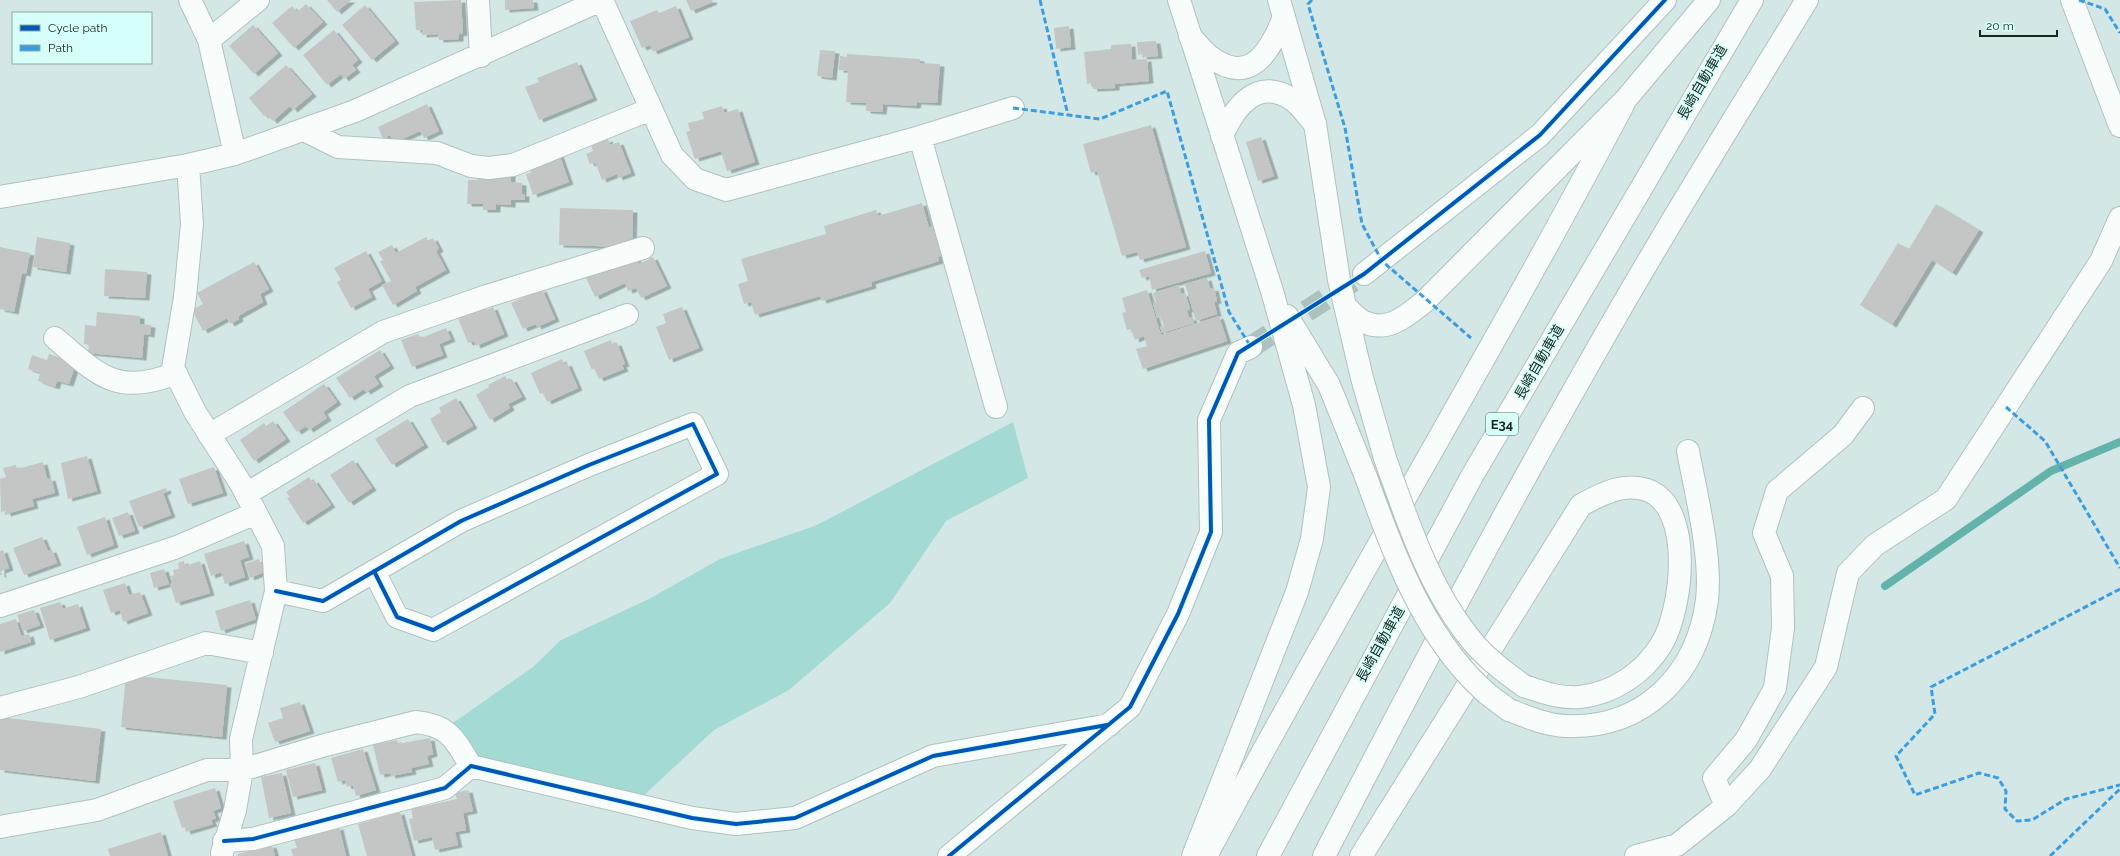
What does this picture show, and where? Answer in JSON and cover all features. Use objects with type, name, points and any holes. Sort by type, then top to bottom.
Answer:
[{"type":"main road","points":[[190,0],[209,40],[235,154]]},
{"type":"main road","points":[[209,40],[258,0]]},
{"type":"main road","points":[[478,0],[481,56]]},
{"type":"main road","points":[[0,197],[188,165],[235,154],[355,111],[481,56],[601,0],[672,155],[695,179],[726,190],[920,137],[1013,108]]},
{"type":"main road","points":[[1178,0],[1272,291],[1304,405],[1319,487],[1312,539],[1297,592],[1194,856]]},
{"type":"main road","points":[[1364,274],[1540,136],[1665,0]]},
{"type":"main road","points":[[1345,306],[1363,322],[1382,327],[1401,319],[1424,302],[1626,99],[1710,0]]},
{"type":"main road","name":"長崎自動車道","points":[[1268,856],[1472,476],[1752,0]]},
{"type":"main road","points":[[1324,856],[1508,507],[1592,358],[1730,125],[1807,0]]},
{"type":"main road","points":[[2072,0],[2120,126]]},
{"type":"main road","points":[[1190,36],[1209,56],[1222,63],[1235,67],[1248,66],[1259,62],[1275,41],[1281,9]]},
{"type":"main road","points":[[1281,9],[1315,124],[1339,280],[1385,458],[1414,539],[1445,600],[1473,642],[1502,671],[1524,686],[1552,695],[1579,697],[1609,691],[1632,677],[1662,645],[1672,620],[1678,595],[1680,564],[1678,532],[1671,513],[1662,500],[1648,490],[1629,488],[1610,490],[1581,504],[1361,856]]},
{"type":"main road","points":[[1222,136],[1230,118],[1240,105],[1250,96],[1266,91],[1281,94],[1295,101],[1315,124]]},
{"type":"main road","points":[[1206,856],[1268,740],[1556,232],[1626,99]]},
{"type":"main road","points":[[304,130],[338,147],[437,153],[471,166],[489,168],[513,165],[651,109]]},
{"type":"main road","points":[[920,137],[996,407]]},
{"type":"main road","points":[[188,165],[192,224],[185,297],[173,368],[195,412],[246,494],[273,546],[276,591],[241,739],[242,770],[235,810],[223,848]]},
{"type":"main road","points":[[1636,856],[1677,846],[1726,806],[1760,769],[1826,667],[1848,573],[1875,545],[1946,499],[2102,261],[2120,218]]},
{"type":"main road","points":[[210,435],[382,332],[487,296],[643,248]]},
{"type":"main road","points":[[1272,291],[1329,385],[1366,477],[1396,560],[1429,622],[1453,658],[1482,690],[1509,710],[1538,721],[1566,726],[1597,725],[1630,716],[1658,697],[1676,678],[1692,652],[1707,600],[1706,561],[1702,528],[1688,451]]},
{"type":"main road","points":[[246,494],[410,396],[627,315]]},
{"type":"main road","points":[[55,338],[104,377],[126,384],[154,382],[176,373]]},
{"type":"main road","points":[[949,856],[1130,707],[1178,614],[1211,532],[1208,420],[1238,353],[1251,346]]},
{"type":"main road","points":[[1726,806],[1714,778],[1746,740],[1775,688],[1783,628],[1782,576],[1764,533],[1777,492],[1843,435],[1863,408]]},
{"type":"main road","points":[[276,591],[323,601],[374,571],[461,521],[589,465],[693,424],[717,474],[433,630],[397,617],[374,571]]},
{"type":"main road","points":[[0,606],[177,547],[256,513]]},
{"type":"main road","points":[[0,708],[79,687],[206,643],[262,653]]},
{"type":"main road","points":[[0,827],[97,810],[207,770],[242,770],[325,745],[416,722],[441,727],[448,733],[471,766],[692,818],[736,824],[795,818],[933,756],[1109,725]]},
{"type":"main road","points":[[223,848],[445,788],[471,766]]},
{"type":"shaded area","points":[[1013,422],[1028,478],[946,521],[890,603],[789,690],[714,730],[642,797],[490,771],[450,725],[533,667],[561,640],[649,599],[720,559],[817,525]]},
{"type":"building","points":[[327,0],[351,0],[337,12]]},
{"type":"building","points":[[461,0],[463,33],[459,34],[459,39],[439,40],[438,34],[422,35],[422,30],[416,30],[414,2]]},
{"type":"building","points":[[505,0],[533,0],[534,8],[505,10]]},
{"type":"building","points":[[686,0],[712,0],[713,2],[691,11]]},
{"type":"building","points":[[306,4],[323,22],[294,48],[272,23],[292,6],[297,12]]},
{"type":"building","points":[[365,5],[395,41],[372,60],[342,25]]},
{"type":"building","points":[[676,6],[689,37],[653,52],[650,45],[642,48],[630,21],[657,10],[659,13]]},
{"type":"building","points":[[253,25],[278,53],[254,74],[229,46]]},
{"type":"building","points":[[1069,26],[1071,47],[1056,49],[1054,28]]},
{"type":"building","points":[[334,30],[358,60],[352,65],[356,70],[344,79],[341,74],[327,85],[303,55]]},
{"type":"building","points":[[1156,41],[1158,56],[1143,57],[1142,54],[1138,55],[1137,42]]},
{"type":"building","points":[[1131,44],[1132,60],[1147,59],[1149,81],[1115,84],[1115,88],[1093,89],[1092,83],[1087,84],[1084,52],[1111,49],[1111,45]]},
{"type":"building","points":[[820,50],[835,51],[832,78],[817,76]]},
{"type":"building","points":[[847,54],[920,59],[920,63],[940,64],[937,103],[917,102],[916,106],[883,104],[882,112],[866,111],[866,103],[846,102],[848,71],[839,70],[840,56],[847,57]]},
{"type":"building","points":[[577,62],[593,98],[539,120],[525,87],[539,82],[537,78]]},
{"type":"building","points":[[286,65],[312,94],[293,110],[290,106],[273,121],[266,114],[264,116],[249,98]]},
{"type":"building","points":[[427,104],[439,131],[424,138],[420,131],[398,141],[396,137],[392,138],[390,135],[383,139],[378,127]]},
{"type":"building","points":[[722,106],[724,113],[738,109],[755,162],[727,171],[721,151],[695,159],[686,132],[690,131],[688,123],[704,119],[702,112]]},
{"type":"building","points":[[1151,125],[1186,247],[1140,260],[1137,252],[1122,256],[1097,171],[1091,173],[1083,144]]},
{"type":"building","points":[[1261,137],[1274,176],[1258,181],[1246,142]]},
{"type":"building","points":[[608,139],[610,145],[619,142],[631,173],[618,178],[617,174],[602,180],[595,162],[590,164],[586,154],[593,151],[591,145]]},
{"type":"building","points":[[559,154],[569,182],[533,195],[526,174],[531,173],[528,165]]},
{"type":"building","points":[[511,171],[511,182],[522,183],[522,194],[525,194],[525,200],[511,200],[511,205],[496,204],[496,210],[483,210],[483,204],[467,204],[468,180],[478,180],[478,176]]},
{"type":"building","points":[[922,203],[929,228],[934,225],[943,255],[938,257],[939,261],[871,282],[872,286],[822,301],[820,296],[755,315],[751,302],[744,304],[738,284],[748,281],[741,259],[826,234],[824,226],[876,210],[878,216]]},
{"type":"building","points":[[1936,204],[1979,230],[1952,273],[1932,260],[1892,325],[1860,305],[1898,243],[1909,249]]},
{"type":"building","points":[[560,208],[633,210],[632,247],[559,245]]},
{"type":"building","points":[[37,237],[70,243],[66,272],[33,267]]},
{"type":"building","points":[[426,237],[428,241],[433,238],[439,249],[436,251],[446,270],[415,287],[417,291],[393,305],[382,285],[391,281],[380,261],[383,260],[378,252],[392,245],[396,253]]},
{"type":"building","points":[[0,247],[30,253],[26,274],[22,273],[14,312],[0,309]]},
{"type":"building","points":[[366,251],[382,281],[368,289],[372,297],[351,308],[337,282],[341,280],[334,268]]},
{"type":"building","points":[[1205,251],[1211,273],[1152,290],[1149,276],[1142,278],[1139,270]]},
{"type":"building","points":[[635,256],[639,264],[653,257],[667,286],[641,298],[636,288],[628,291],[625,283],[595,297],[586,278]]},
{"type":"building","points":[[254,262],[269,289],[260,294],[263,302],[238,316],[239,319],[230,324],[227,318],[203,331],[192,310],[203,304],[197,293]]},
{"type":"building","points":[[105,269],[147,272],[145,298],[104,296]]},
{"type":"building","points":[[1207,278],[1210,289],[1214,288],[1217,301],[1214,302],[1217,314],[1196,321],[1185,284]]},
{"type":"building","points":[[1179,285],[1181,294],[1185,293],[1190,309],[1187,310],[1189,318],[1192,317],[1194,323],[1162,333],[1160,327],[1164,326],[1161,316],[1157,318],[1153,303],[1156,302],[1153,293]]},
{"type":"building","points":[[542,289],[555,319],[537,327],[536,324],[523,329],[511,303]]},
{"type":"building","points":[[1147,290],[1161,335],[1219,316],[1227,341],[1143,369],[1136,349],[1147,346],[1144,336],[1135,340],[1131,329],[1127,330],[1122,313],[1126,312],[1122,298]]},
{"type":"building","points":[[486,306],[487,310],[493,307],[504,334],[476,346],[474,341],[468,343],[458,318]]},
{"type":"building","points":[[682,307],[699,348],[669,360],[656,327],[666,323],[663,314]]},
{"type":"building","points":[[97,312],[140,316],[140,324],[151,325],[150,335],[144,334],[142,358],[88,353],[89,345],[84,344],[85,325],[96,326]]},
{"type":"building","points":[[446,328],[451,339],[439,344],[443,355],[412,367],[401,340],[418,334],[421,338]]},
{"type":"building","points":[[611,340],[612,344],[617,343],[625,364],[622,365],[624,369],[599,379],[594,368],[592,370],[584,351]]},
{"type":"building","points":[[380,350],[390,366],[374,376],[379,384],[366,392],[364,389],[350,398],[336,378]]},
{"type":"building","points":[[49,354],[76,363],[69,384],[57,381],[55,387],[38,381],[40,373],[28,369],[32,355],[47,360]]},
{"type":"building","points":[[562,359],[564,365],[567,363],[578,388],[547,402],[543,393],[540,394],[531,373]]},
{"type":"building","points":[[505,376],[508,381],[512,379],[522,397],[508,404],[510,408],[490,420],[476,395],[489,387],[488,385]]},
{"type":"building","points":[[324,384],[337,402],[323,412],[327,418],[309,430],[306,426],[297,432],[283,412]]},
{"type":"building","points":[[456,398],[473,426],[443,443],[430,419],[441,412],[439,408]]},
{"type":"building","points":[[408,419],[424,445],[392,465],[375,439]]},
{"type":"building","points":[[273,421],[286,439],[254,461],[240,440],[264,423],[266,426]]},
{"type":"building","points":[[87,456],[97,491],[68,499],[61,463]]},
{"type":"building","points":[[353,460],[372,488],[349,503],[330,475]]},
{"type":"building","points":[[43,462],[47,479],[51,478],[55,493],[32,499],[34,506],[6,514],[6,511],[1,512],[0,479],[6,477],[3,468],[16,465],[17,469]]},
{"type":"building","points":[[214,467],[223,493],[188,504],[179,479]]},
{"type":"building","points":[[309,477],[312,482],[314,480],[331,505],[303,523],[287,498],[290,497],[286,492]]},
{"type":"building","points":[[166,488],[167,491],[163,493],[171,515],[139,527],[129,501]]},
{"type":"building","points":[[128,512],[135,531],[119,536],[112,518]]},
{"type":"building","points":[[105,517],[114,545],[87,555],[77,527]]},
{"type":"building","points":[[42,537],[48,551],[52,550],[57,563],[24,575],[13,548]]},
{"type":"building","points":[[244,541],[249,557],[240,560],[245,577],[225,584],[221,572],[211,576],[204,554]]},
{"type":"building","points":[[3,550],[9,568],[1,571],[2,575],[0,575],[0,551]]},
{"type":"building","points":[[259,559],[264,572],[250,578],[245,564]]},
{"type":"building","points":[[184,561],[185,566],[200,561],[210,593],[176,603],[170,584],[173,583],[171,576],[174,575],[173,570],[179,569],[178,563]]},
{"type":"building","points":[[164,569],[169,584],[154,588],[150,573]]},
{"type":"building","points":[[125,583],[129,595],[140,592],[148,613],[123,622],[120,610],[111,613],[103,590]]},
{"type":"building","points":[[250,600],[256,619],[221,631],[215,611]]},
{"type":"building","points":[[60,602],[63,609],[78,604],[86,628],[50,640],[40,608]]},
{"type":"building","points":[[34,610],[40,625],[23,631],[17,615]]},
{"type":"building","points":[[16,619],[21,636],[29,634],[31,642],[0,652],[0,624]]},
{"type":"building","points":[[126,675],[227,685],[222,737],[121,727]]},
{"type":"building","points":[[300,702],[310,731],[275,742],[268,723],[283,718],[280,708]]},
{"type":"building","points":[[0,717],[101,729],[95,781],[0,770]]},
{"type":"building","points":[[430,738],[433,754],[427,756],[429,764],[411,768],[412,772],[391,776],[390,773],[380,775],[373,745],[397,740],[398,744]]},
{"type":"building","points":[[363,749],[376,790],[356,796],[353,785],[347,787],[345,780],[338,782],[331,758]]},
{"type":"building","points":[[315,763],[322,790],[293,797],[286,770]]},
{"type":"building","points":[[282,773],[291,813],[269,818],[261,777]]},
{"type":"building","points":[[215,788],[221,808],[213,811],[216,818],[211,820],[213,824],[186,832],[185,827],[182,828],[173,801]]},
{"type":"building","points":[[468,790],[473,811],[463,813],[466,830],[455,832],[458,845],[435,850],[432,837],[414,841],[409,819],[413,818],[411,809],[457,799],[455,793]]},
{"type":"building","points":[[400,812],[412,856],[367,856],[358,824]]},
{"type":"building","points":[[339,827],[346,856],[293,856],[291,849],[297,848],[294,839]]},
{"type":"building","points":[[161,832],[168,856],[110,856],[108,849]]},
{"type":"building","points":[[272,845],[275,856],[238,856],[238,854]]},
{"type":"waterway","points":[[1885,586],[2051,471],[2120,442]]},
{"type":"tunnel","points":[[1251,347],[1364,274]]},
{"type":"marked path","points":[[1040,0],[1068,115]]},
{"type":"marked path","points":[[1312,0],[1308,4],[1345,128],[1362,224],[1382,261],[1471,338]]},
{"type":"marked path","points":[[2079,0],[2105,9],[2120,33]]},
{"type":"marked path","points":[[1013,108],[1100,119],[1167,91],[1229,312],[1251,347]]},
{"type":"marked path","points":[[2006,407],[2045,441],[2120,568]]},
{"type":"marked path","points":[[2120,589],[1931,687],[1935,714],[1896,756],[1915,795],[1979,773],[1998,778],[2006,791],[2005,809],[2017,821],[2032,820],[2066,799],[2120,785]]},
{"type":"marked path","points":[[2050,856],[2120,789]]},
{"type":"cycle path","points":[[949,856],[1130,707],[1178,614],[1211,532],[1209,420],[1238,353],[1364,274],[1540,135],[1665,0]]},
{"type":"cycle path","points":[[276,591],[323,601],[461,521],[589,465],[693,424],[717,474],[433,630],[397,617],[374,571]]},
{"type":"cycle path","points":[[224,841],[253,839],[445,788],[471,766],[692,818],[736,824],[795,818],[933,756],[1107,725]]}]
